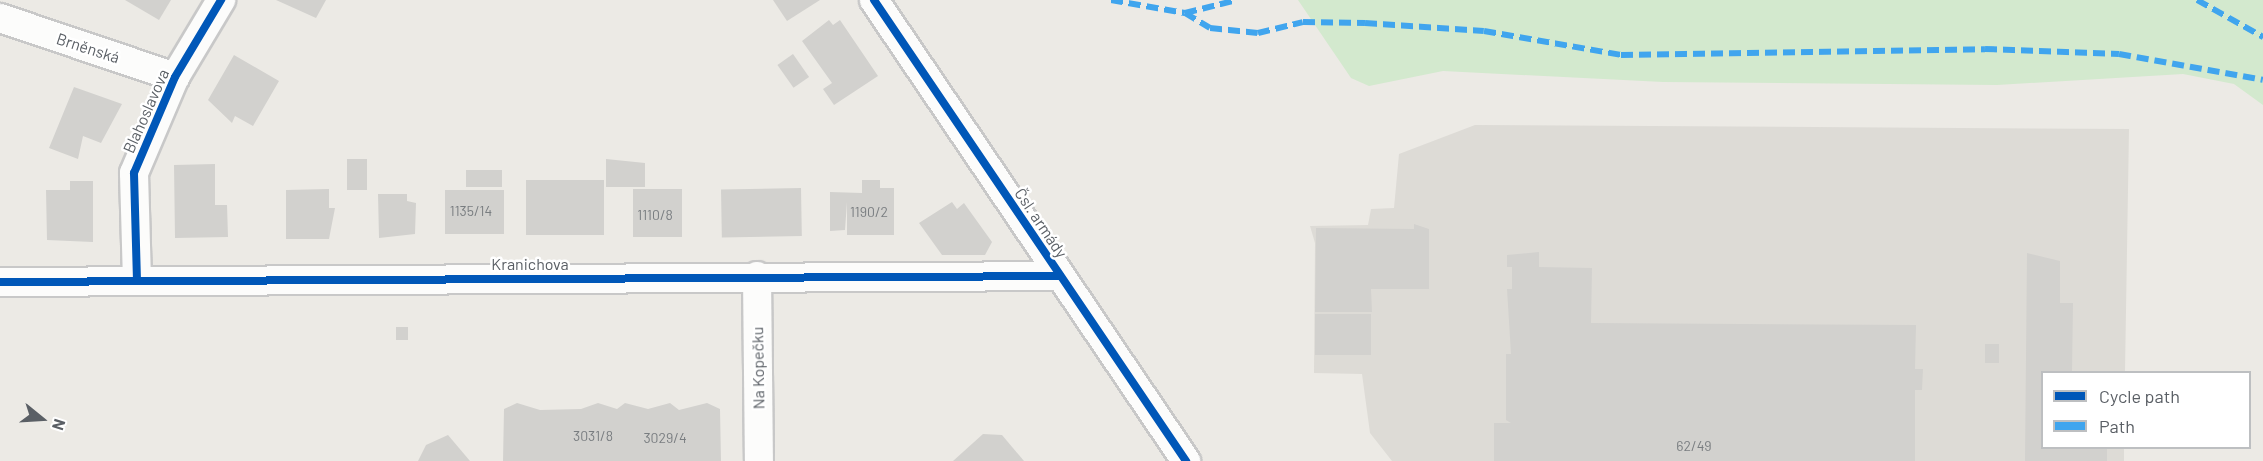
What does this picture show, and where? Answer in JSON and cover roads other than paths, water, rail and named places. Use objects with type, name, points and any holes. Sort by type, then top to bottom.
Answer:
[{"type":"street","name":"Blahoslavova","points":[[137,280],[134,173],[175,77],[221,0]]},
{"type":"street","name":"Čsl. armády","points":[[874,0],[1186,461]]},
{"type":"street","name":"Brněnská","points":[[0,18],[175,77]]},
{"type":"street","name":"Na Kopečku","points":[[757,276],[759,461]]},
{"type":"street","name":"Kranichova","points":[[0,282],[1060,276]]}]
